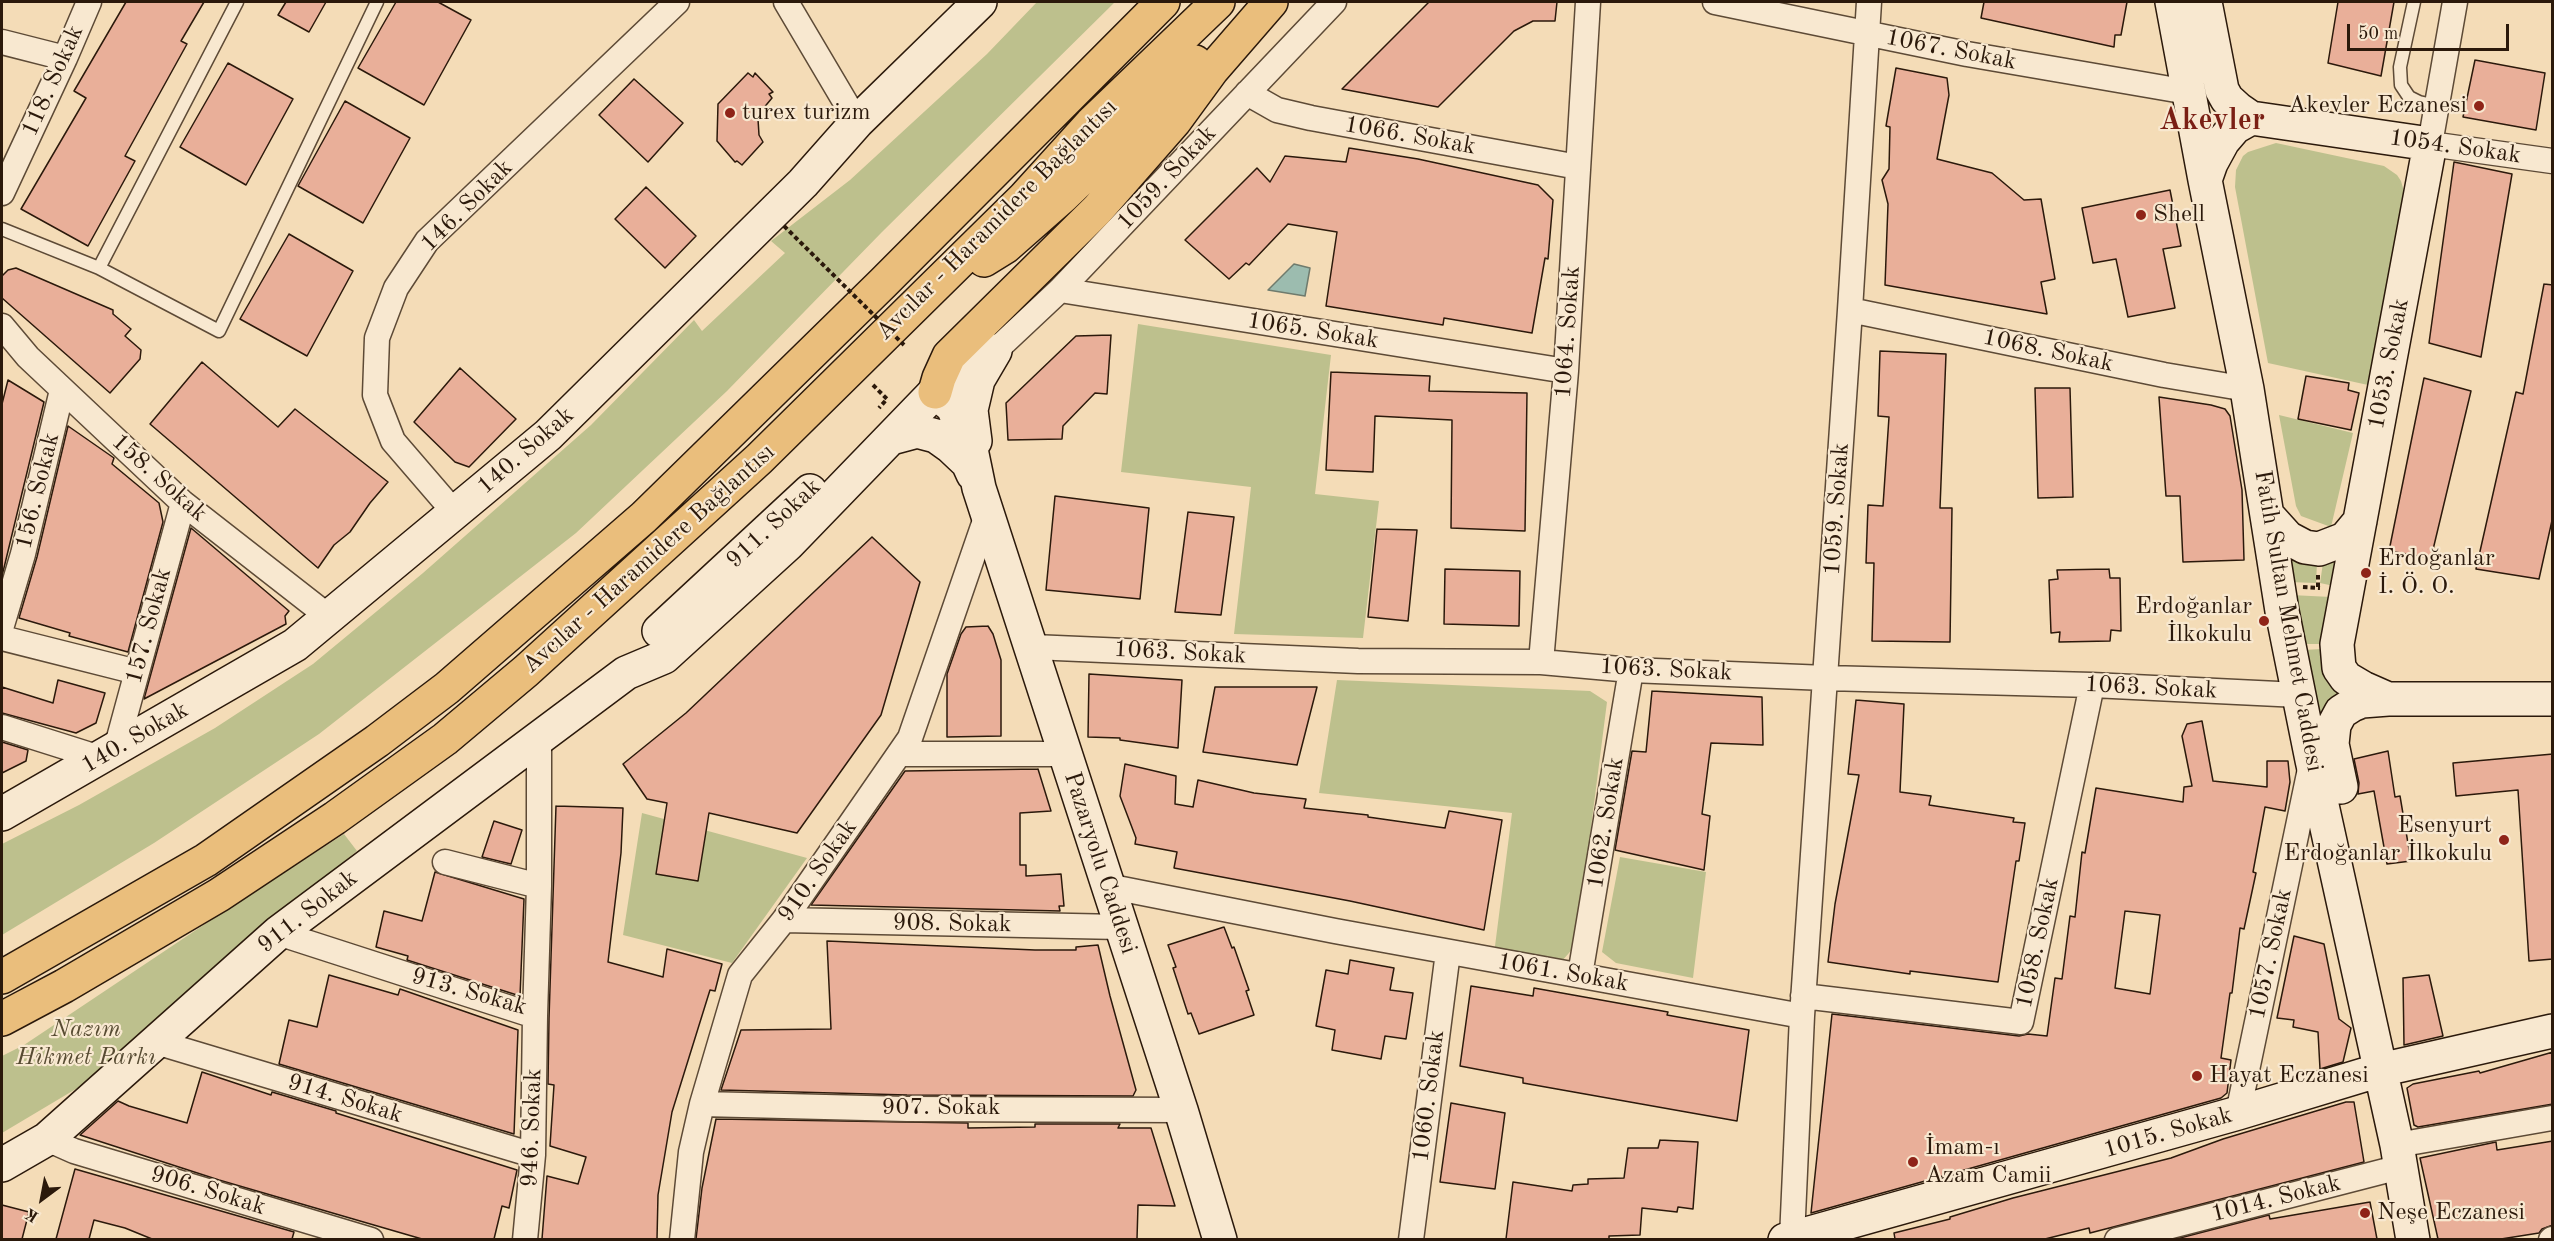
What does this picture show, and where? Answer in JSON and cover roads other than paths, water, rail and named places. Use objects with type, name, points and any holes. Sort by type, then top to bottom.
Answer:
[{"type":"highway","name":"Avcılar - Haramidere Bağlantısı","points":[[2,977],[206,860],[377,741],[447,688],[644,517],[867,300],[1163,2]]},
{"type":"highway","name":"Avcılar - Haramidere Bağlantısı","points":[[2,1018],[64,986],[219,896],[335,818],[445,739],[617,591],[759,459],[1024,198],[1091,124],[1218,2]]},
{"type":"highway","points":[[932,288],[1005,247],[1047,211],[1138,124],[1256,2]]},
{"type":"highway","points":[[935,392],[949,356],[1097,210],[1174,122],[1217,63],[1270,2]]},
{"type":"main road","name":"140. Sokak","points":[[2,814],[295,645],[329,617],[548,435],[802,183],[857,122],[980,2]]},
{"type":"main road","name":"Fatih Sultan Mehmet Caddesi","points":[[2172,2],[2247,389],[2299,695],[2360,972],[2413,1239]]},
{"type":"main road","points":[[2205,2],[2222,90],[2227,99],[2251,118],[2235,127],[2223,141],[2205,180]]},
{"type":"main road","name":"1054. Sokak","points":[[2251,118],[2430,144]]},
{"type":"main road","name":"1053. Sokak","points":[[2388,699],[2346,678],[2339,668],[2337,644],[2430,144]]},
{"type":"main road","points":[[984,500],[971,410],[978,380],[995,351]]},
{"type":"main road","name":"911. Sokak","points":[[2,1166],[47,1139],[278,933],[626,673],[664,657],[788,544],[884,424],[935,392]]},
{"type":"main road","name":"911. Sokak","points":[[626,673],[644,645],[885,420],[909,400],[935,392]]},
{"type":"main road","points":[[935,392],[953,407],[963,428],[984,500]]},
{"type":"main road","points":[[884,424],[936,436],[950,446],[968,463],[984,500]]},
{"type":"main road","name":"Pazaryolu Caddesi","points":[[984,500],[1033,647],[1120,927],[1181,1110],[1220,1239]]},
{"type":"main road","points":[[2268,517],[2288,538],[2305,547],[2319,549],[2345,539],[2360,521]]},
{"type":"main road","points":[[2360,972],[2357,880],[2332,744],[2334,725],[2341,712],[2362,701],[2388,699],[2553,699]]},
{"type":"main road","name":"1015. Sokak","points":[[1788,1239],[2238,1113],[2380,1070],[2553,1031]]},
{"type":"street","name":"118. Sokak","points":[[2,193],[89,2]]},
{"type":"street","name":"146. Sokak","points":[[454,513],[393,441],[375,395],[377,338],[396,288],[428,241],[676,2]]},
{"type":"street","points":[[786,2],[857,122]]},
{"type":"street","name":"1059. Sokak","points":[[935,392],[995,351],[1060,290],[1334,2]]},
{"type":"street","name":"1064. Sokak","points":[[1541,662],[1566,371],[1588,2]]},
{"type":"street","name":"1067. Sokak","points":[[1715,2],[1967,54],[2188,92]]},
{"type":"street","name":"1059. Sokak","points":[[1802,1006],[1851,310],[1869,2]]},
{"type":"street","name":"1053. Sokak","points":[[2430,144],[2455,2]]},
{"type":"street","points":[[2,42],[65,58]]},
{"type":"street","name":"1066. Sokak","points":[[1247,93],[1277,110],[1311,118],[1578,167]]},
{"type":"street","name":"1054. Sokak","points":[[2430,144],[2553,161]]},
{"type":"street","name":"1065. Sokak","points":[[1060,290],[1566,371]]},
{"type":"street","name":"1068. Sokak","points":[[1851,310],[2164,375],[2247,389]]},
{"type":"street","name":"158. Sokak","points":[[2,326],[28,357],[183,503],[329,617]]},
{"type":"street","name":"156. Sokak","points":[[2,625],[22,554],[62,390]]},
{"type":"street","name":"910. Sokak","points":[[682,1239],[691,1152],[702,1104],[740,975],[784,920],[910,738],[984,500]]},
{"type":"street","name":"157. Sokak","points":[[108,753],[137,672],[183,503]]},
{"type":"street","points":[[2,638],[137,672]]},
{"type":"street","name":"1063. Sokak","points":[[1033,647],[1358,661],[1541,662],[1631,670],[2092,685],[2299,695]]},
{"type":"street","name":"1062. Sokak","points":[[1580,975],[1631,670]]},
{"type":"street","name":"1058. Sokak","points":[[1802,1006],[2021,1022],[2092,685]]},
{"type":"street","points":[[2,727],[108,753]]},
{"type":"street","name":"913. Sokak","points":[[278,933],[535,1016],[539,886],[539,736]]},
{"type":"street","points":[[899,754],[1065,754]]},
{"type":"street","name":"1057. Sokak","points":[[2238,1113],[2312,760]]},
{"type":"street","points":[[445,862],[539,886]]},
{"type":"street","name":"1061. Sokak","points":[[1107,886],[1448,952],[1580,975],[1802,1006]]},
{"type":"street","name":"908. Sokak","points":[[784,920],[1120,927]]},
{"type":"street","name":"1060. Sokak","points":[[1411,1239],[1448,952]]},
{"type":"street","points":[[1788,1239],[1802,1006]]},
{"type":"street","name":"946. Sokak","points":[[525,1239],[533,1155],[535,1016]]},
{"type":"street","name":"914. Sokak","points":[[156,1042],[533,1155]]},
{"type":"street","name":"907. Sokak","points":[[702,1104],[908,1109],[1181,1110]]},
{"type":"street","name":"1014. Sokak","points":[[2117,1239],[2398,1156],[2553,1118]]},
{"type":"street","name":"906. Sokak","points":[[47,1139],[74,1151],[371,1239]]},
{"type":"lane","points":[[99,268],[237,2]]},
{"type":"lane","points":[[2,229],[99,268],[219,331],[378,2]]},
{"type":"lane","points":[[2414,2],[2400,67],[2401,85],[2409,97],[2437,106]]},
{"type":"place","name":"Akevler Eczanesi","points":[[2479,106]]},
{"type":"place","name":"turex turizm","points":[[730,113]]},
{"type":"place","name":"Shell","points":[[2141,215]]},
{"type":"place","name":"Erdoğanlar İ. Ö. O.","points":[[2366,573]]},
{"type":"place","name":"Erdoğanlar İlkokulu","points":[[2264,621]]},
{"type":"place","name":"Esenyurt Erdoğanlar İlkokulu","points":[[2504,840]]},
{"type":"place","name":"Hayat Eczanesi","points":[[2197,1076]]},
{"type":"place","name":"İmam-ı Azam Camii","points":[[1913,1162]]},
{"type":"place","name":"Neşe Eczanesi","points":[[2365,1213]]},
{"type":"district","name":"Akevler","points":[[2212,121]]},
{"type":"park label","name":"Nazım Hikmet Parkı","points":[[86,1044]]}]
